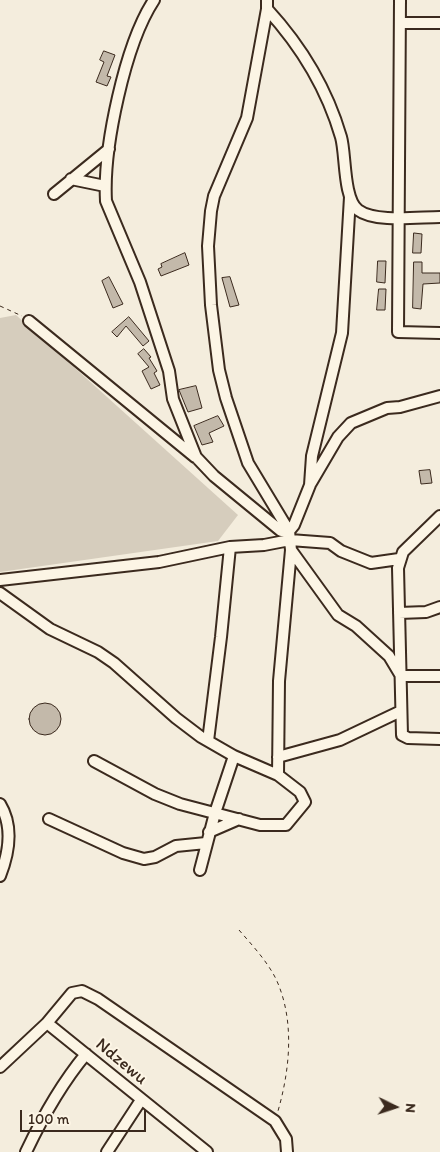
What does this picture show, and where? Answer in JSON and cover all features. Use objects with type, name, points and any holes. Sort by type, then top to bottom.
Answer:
[{"type":"street","points":[[154,0],[139,28],[119,93],[109,149],[105,186],[106,200],[140,282],[169,371],[173,399],[196,457]]},
{"type":"street","points":[[400,0],[398,332],[440,332]]},
{"type":"street","points":[[267,5],[322,86],[341,138],[350,197],[342,333],[312,456],[310,485]]},
{"type":"street","points":[[267,5],[247,118],[214,196],[211,211],[208,246],[212,314],[219,370],[226,398],[248,462],[290,541],[338,615],[356,626],[389,656],[401,676]]},
{"type":"street","points":[[400,23],[440,23]]},
{"type":"street","points":[[54,194],[109,149]]},
{"type":"street","points":[[72,179],[105,186]]},
{"type":"street","points":[[350,197],[358,210],[376,217],[440,217]]},
{"type":"street","points":[[29,321],[196,457],[214,476],[290,541]]},
{"type":"street","points":[[278,774],[279,681],[290,541],[294,525],[310,485],[338,437],[351,423],[387,408],[400,407],[440,396]]},
{"type":"street","points":[[440,516],[410,544],[399,559],[402,735],[408,738],[440,739]]},
{"type":"street","points":[[0,580],[159,562],[230,546],[264,545],[290,541],[330,543],[341,551],[371,563],[399,559]]},
{"type":"street","points":[[208,742],[230,546]]},
{"type":"street","points":[[0,593],[50,629],[98,652],[114,663],[176,718],[208,742],[234,756],[278,774],[303,795],[305,802],[298,813],[282,826],[268,826],[170,800],[94,761]]},
{"type":"street","points":[[399,613],[426,612],[440,607]]},
{"type":"street","points":[[401,676],[440,676]]},
{"type":"street","points":[[278,757],[340,740],[401,711]]},
{"type":"street","points":[[200,870],[209,832],[234,756]]},
{"type":"street","points":[[0,804],[6,816],[9,836],[5,861],[0,876]]},
{"type":"street","points":[[49,819],[124,853],[144,859],[155,857],[176,846],[206,843]]},
{"type":"street","points":[[209,832],[239,819]]},
{"type":"street","points":[[0,1067],[47,1023],[72,993],[82,991],[122,1014],[275,1121],[286,1139],[287,1152]]},
{"type":"street","name":"Ndzewu","points":[[47,1023],[201,1150]]},
{"type":"street","points":[[26,1152],[50,1104],[67,1076],[86,1054]]},
{"type":"street","points":[[107,1152],[141,1100]]},
{"type":"path","points":[[0,306],[20,314],[29,321]]},
{"type":"path","points":[[239,930],[262,957],[276,979],[283,1002],[289,1045],[287,1067],[275,1121]]},
{"type":"shaded area","points":[[16,315],[238,515],[218,541],[0,572],[0,318]]},
{"type":"building","points":[[104,51],[115,55],[107,76],[111,77],[107,86],[96,82],[104,62],[100,60]]},
{"type":"building","points":[[414,233],[422,234],[421,253],[413,253]]},
{"type":"building","points":[[185,253],[189,265],[161,276],[158,269],[162,267],[161,264]]},
{"type":"building","points":[[378,261],[386,261],[385,283],[377,282]]},
{"type":"building","points":[[414,262],[422,262],[422,273],[440,273],[440,283],[423,284],[421,309],[413,308]]},
{"type":"building","points":[[109,277],[123,304],[113,308],[102,281]]},
{"type":"building","points":[[230,277],[239,305],[230,307],[222,278]]},
{"type":"building","points":[[379,289],[386,289],[385,310],[377,310]]},
{"type":"building","points":[[129,317],[149,341],[143,346],[126,326],[117,337],[112,332]]},
{"type":"building","points":[[144,349],[151,357],[149,358],[157,371],[154,373],[160,385],[151,389],[142,371],[149,367],[138,354]]},
{"type":"building","points":[[196,386],[202,408],[188,412],[179,390]]},
{"type":"building","points":[[218,416],[224,426],[209,433],[213,442],[202,445],[194,426]]},
{"type":"building","points":[[430,470],[432,483],[421,484],[419,471]]},
{"type":"building","points":[[45,703],[57,707],[61,719],[57,731],[45,735],[33,731],[29,719],[33,707]]}]
